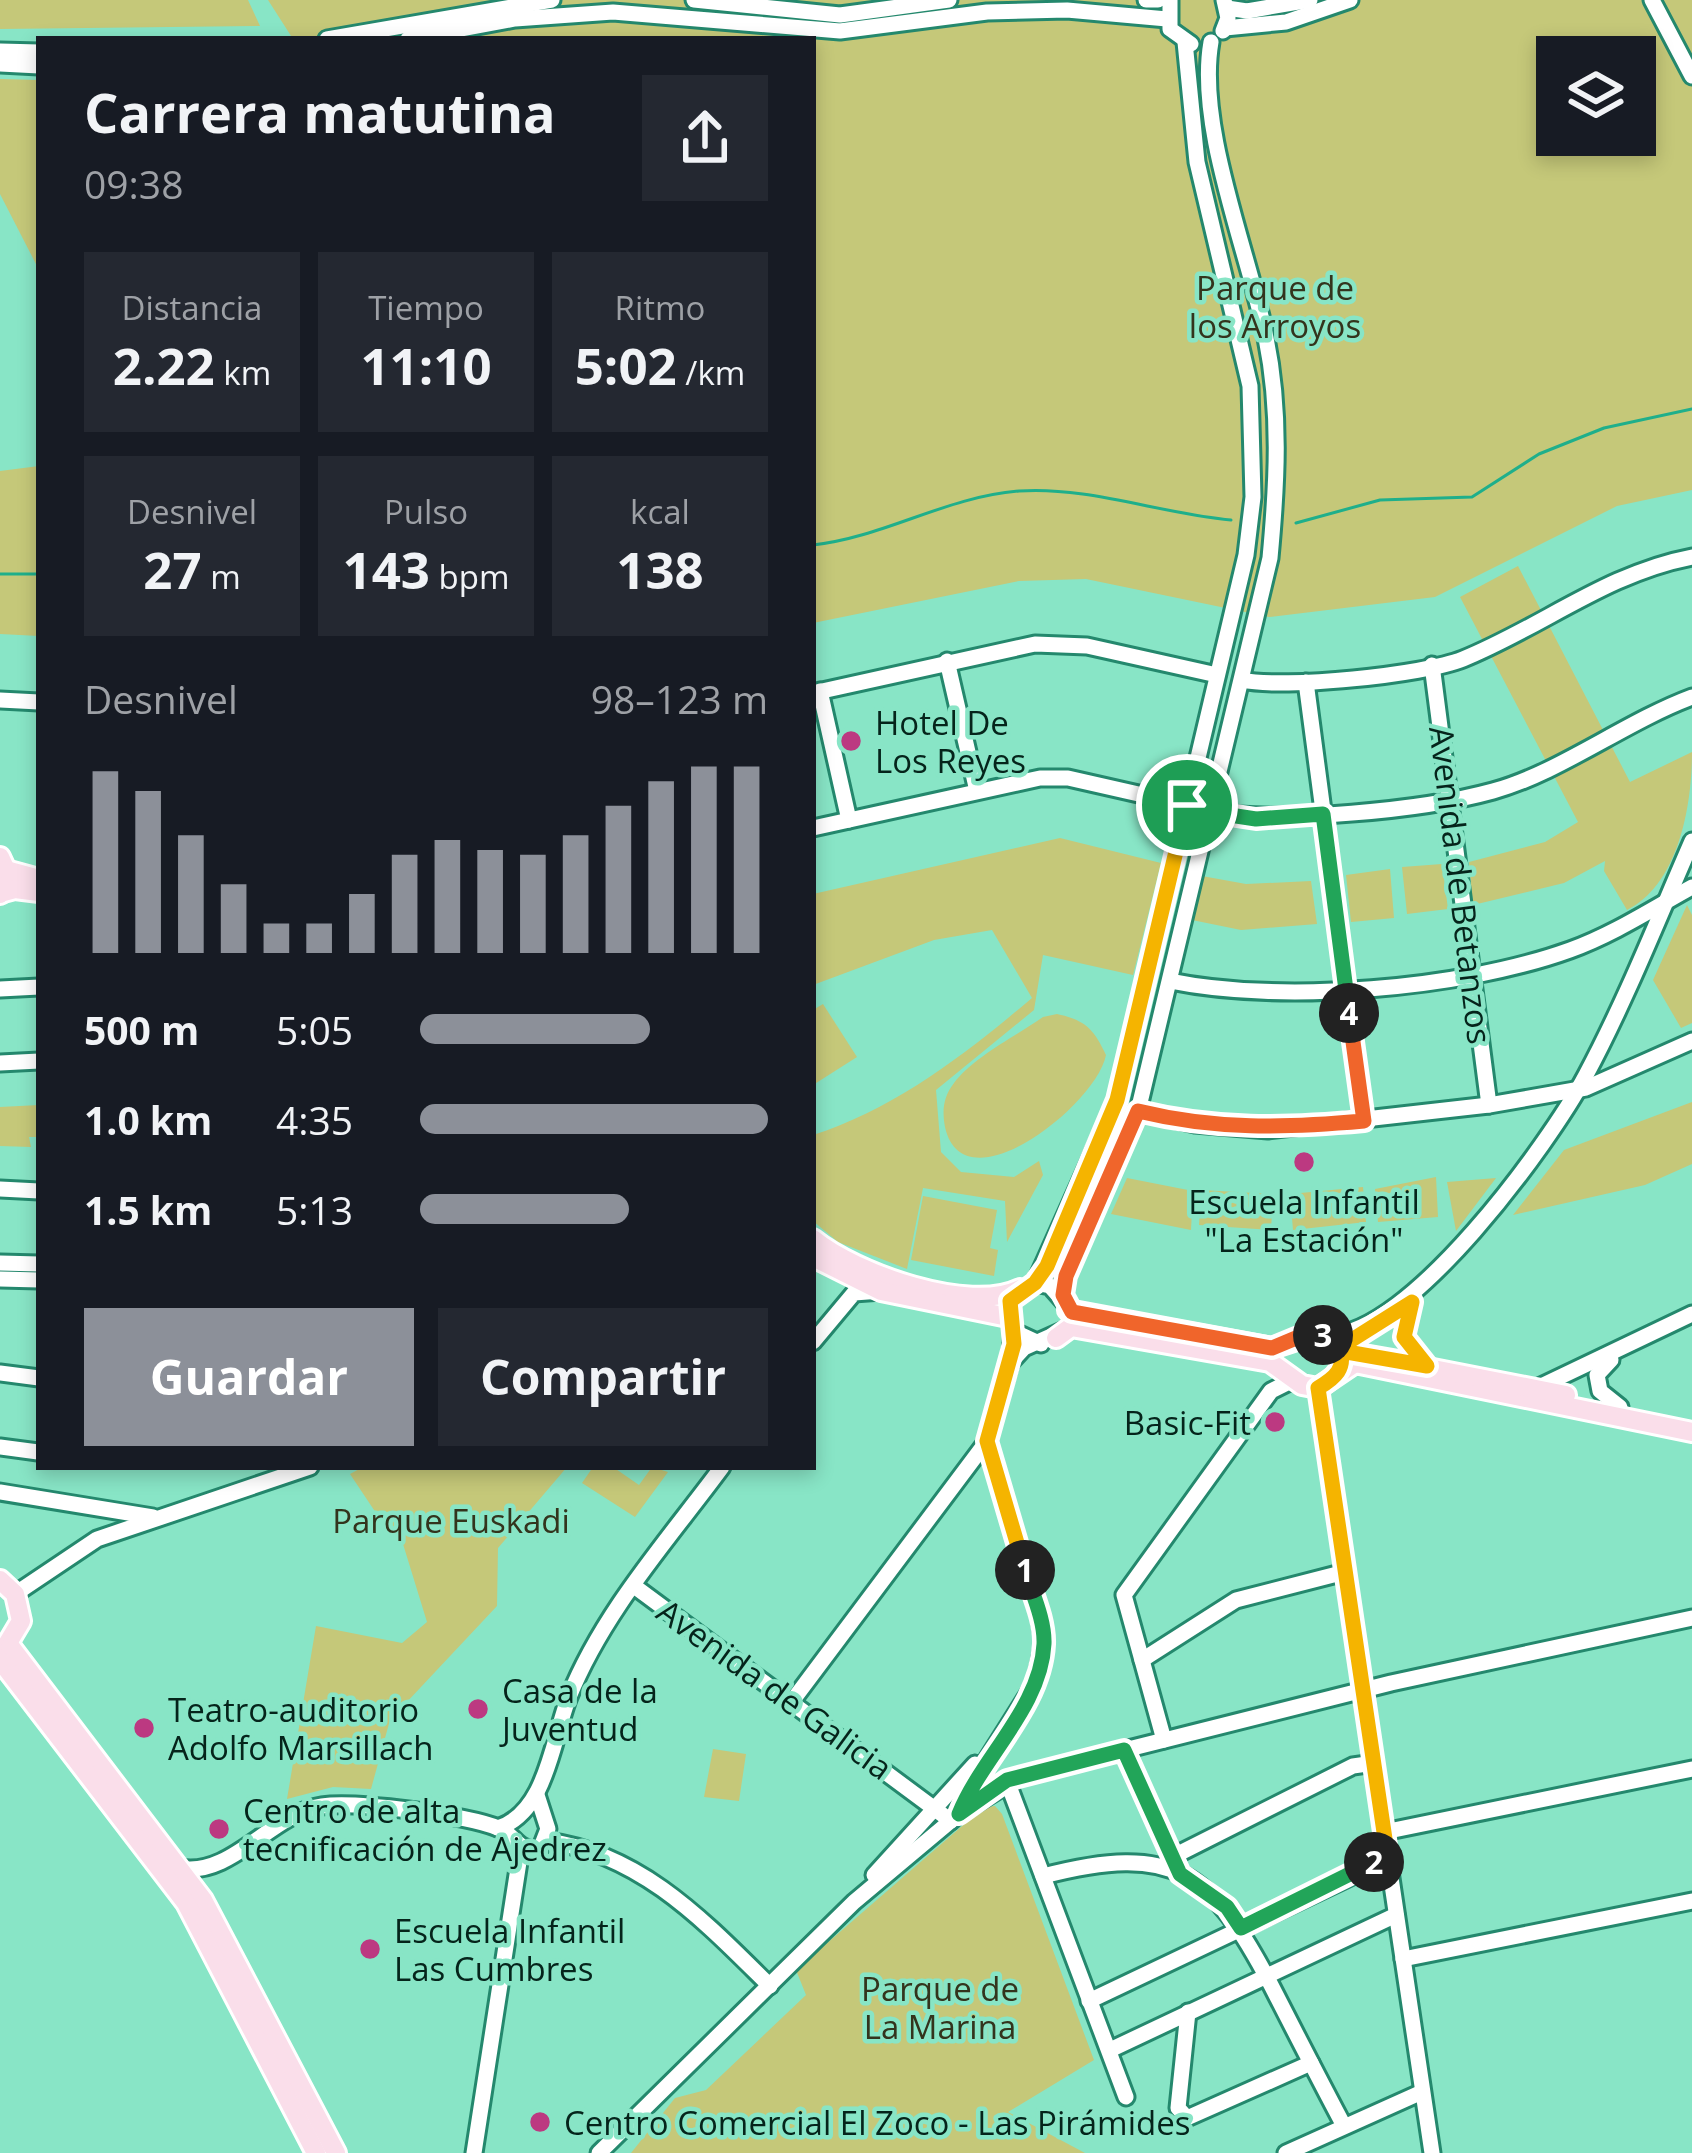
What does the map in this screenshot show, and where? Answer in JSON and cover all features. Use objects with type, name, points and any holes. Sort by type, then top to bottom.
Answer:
[{"type":"main road","points":[[36,878],[3,863],[0,894],[36,892]]},
{"type":"main road","points":[[816,1241],[841,1260],[886,1279],[989,1300],[1027,1286]]},
{"type":"main road","points":[[816,1259],[838,1274],[881,1291],[1011,1324]]},
{"type":"main road","points":[[1065,1303],[1272,1348],[1308,1333],[1355,1363],[1692,1432]]},
{"type":"main road","points":[[1048,1341],[1071,1327],[1270,1362],[1303,1382]]},
{"type":"main road","points":[[1293,1342],[1303,1382]]},
{"type":"main road","points":[[1337,1351],[1692,1420]]},
{"type":"main road","points":[[1303,1382],[1337,1351]]},
{"type":"main road","points":[[4,1653],[21,1621],[7,1587]]},
{"type":"main road","points":[[4,1653],[203,1900],[336,2153]]},
{"type":"main road","points":[[4,1653],[186,1903],[316,2153]]},
{"type":"street","points":[[343,36],[552,0]]},
{"type":"street","points":[[694,0],[840,15],[949,0]]},
{"type":"street","points":[[1145,0],[1158,0]]},
{"type":"street","points":[[793,1700],[987,1441],[1010,1363],[1011,1324],[1115,1105],[1231,620],[1253,497],[1250,386],[1197,162],[1185,43],[1167,19],[1170,0]]},
{"type":"street","points":[[1225,28],[1226,4],[1247,10],[1310,0]]},
{"type":"street","points":[[1185,43],[1211,42],[1225,28],[1286,22],[1350,0]]},
{"type":"street","points":[[1652,0],[1692,76]]},
{"type":"street","points":[[1662,0],[1692,57]]},
{"type":"street","points":[[421,36],[470,25],[613,12],[840,31],[987,12],[1067,10],[1167,19]]},
{"type":"street","points":[[1010,1363],[1024,1348],[1048,1341],[1066,1326],[1066,1276],[1137,1111],[1242,681],[1275,500],[1274,385],[1256,290],[1228,191],[1214,109],[1211,42]]},
{"type":"street","points":[[0,51],[36,52]]},
{"type":"street","points":[[0,64],[36,66]]},
{"type":"street","points":[[849,820],[817,692],[947,661],[1063,644],[1242,681],[1306,682],[1432,665],[1460,660],[1622,577],[1692,557]]},
{"type":"street","points":[[947,661],[977,791]]},
{"type":"street","name":"Avenida de Betanzos","points":[[1432,665],[1489,1105]]},
{"type":"street","points":[[1306,682],[1364,1121]]},
{"type":"street","points":[[816,827],[1040,778],[1068,778],[1256,819],[1449,798],[1515,782],[1692,698]]},
{"type":"street","points":[[0,700],[36,702]]},
{"type":"street","points":[[1337,1351],[1412,1302],[1494,1216],[1582,1089],[1692,841]]},
{"type":"street","points":[[1668,903],[1692,859]]},
{"type":"street","points":[[1148,976],[1246,994],[1346,989],[1472,973],[1573,949],[1692,887]]},
{"type":"street","points":[[0,988],[36,987]]},
{"type":"street","points":[[1115,1105],[1195,1124],[1268,1130],[1364,1121],[1582,1089],[1692,1041]]},
{"type":"street","points":[[0,1063],[36,1061]]},
{"type":"street","points":[[1337,1351],[1351,1333],[1387,1312],[1460,1247],[1582,1089]]},
{"type":"street","points":[[0,1190],[36,1190]]},
{"type":"street","points":[[0,1263],[36,1264]]},
{"type":"street","points":[[838,1274],[844,1288],[838,1308]]},
{"type":"street","points":[[0,1279],[36,1280]]},
{"type":"street","points":[[1027,1286],[1065,1303]]},
{"type":"street","points":[[816,1338],[854,1293],[881,1291]]},
{"type":"street","points":[[1412,1302],[1404,1337],[1427,1366]]},
{"type":"street","points":[[1537,1388],[1692,1314]]},
{"type":"street","points":[[1011,1324],[1026,1341],[1048,1341]]},
{"type":"street","points":[[1618,1353],[1597,1375],[1600,1391],[1620,1407]]},
{"type":"street","points":[[0,1373],[36,1378]]},
{"type":"street","points":[[1164,1740],[1124,1595],[1270,1391],[1291,1381],[1303,1382],[1345,1572],[1432,2153]]},
{"type":"street","points":[[957,1814],[1036,1682],[1044,1642],[987,1441]]},
{"type":"street","points":[[0,1447],[36,1452]]},
{"type":"street","points":[[7,1587],[153,1517],[235,1496],[302,1470]]},
{"type":"street","points":[[474,2153],[527,1832],[575,1682],[634,1586],[720,1470]]},
{"type":"street","points":[[0,1492],[153,1517]]},
{"type":"street","points":[[1142,1660],[1236,1600],[1345,1572]]},
{"type":"street","name":"Avenida de Galicia","points":[[634,1586],[916,1793],[942,1802]]},
{"type":"street","points":[[854,1902],[957,1814],[1007,1780],[1363,1690],[1692,1618]]},
{"type":"street","points":[[599,2153],[854,1902],[1013,1721]]},
{"type":"street","points":[[1124,1750],[1180,1874]]},
{"type":"street","points":[[1172,1856],[1353,1766],[1374,1763]]},
{"type":"street","points":[[1384,1832],[1692,1769]]},
{"type":"street","points":[[1007,1780],[1126,2097]]},
{"type":"street","points":[[942,1802],[957,1814]]},
{"type":"street","points":[[180,1868],[196,1871],[219,1862],[311,1808],[343,1803],[527,1832],[571,1844],[645,1875],[704,1920],[770,1986]]},
{"type":"street","points":[[1090,2001],[1388,1859]]},
{"type":"street","points":[[203,1900],[204,1882],[219,1862]]},
{"type":"street","points":[[1043,1876],[1130,1862],[1180,1874],[1227,1907],[1344,2126]]},
{"type":"street","points":[[1403,1959],[1692,1901]]},
{"type":"street","points":[[1110,2050],[1396,1916]]},
{"type":"street","points":[[1188,2012],[1178,2108],[1187,2118],[1311,2063]]},
{"type":"street","points":[[1286,2153],[1422,2092]]},
{"type":"street","points":[[613,2153],[621,2135]]},
{"type":"green space","points":[[0,0],[248,0],[260,26],[0,29]]},
{"type":"green space","name":"Parque de los Arroyos","points":[[268,0],[1692,0],[1692,490],[1617,506],[1435,597],[1269,617],[1086,579],[1019,581],[816,622],[816,36],[291,36]]},
{"type":"green space","points":[[0,79],[36,80],[36,264],[0,194]]},
{"type":"green space","points":[[36,466],[36,636],[0,634],[0,471]]},
{"type":"green space","points":[[1518,566],[1630,782],[1692,752],[1685,818],[1670,863],[1645,898],[1627,910],[1604,871],[1605,861],[1564,883],[1473,905],[1469,862],[1545,842],[1578,822],[1460,597]]},
{"type":"green space","points":[[1060,838],[1161,863],[1133,975],[1043,955],[1034,1010],[936,1090],[941,1152],[961,1172],[1014,1177],[1039,1161],[1043,1175],[1007,1242],[1005,1201],[923,1188],[907,1269],[838,1242],[816,1224],[816,1134],[901,1095],[956,1059],[1032,998],[992,930],[934,940],[816,984],[816,893]]},
{"type":"green space","points":[[1442,864],[1448,909],[1407,914],[1402,867]]},
{"type":"green space","points":[[1390,869],[1394,918],[1351,922],[1346,875]]},
{"type":"green space","points":[[1202,876],[1246,884],[1311,881],[1317,924],[1241,930],[1192,920]]},
{"type":"green space","points":[[1687,905],[1692,915],[1692,1023],[1681,1028],[1653,980]]},
{"type":"green space","points":[[823,1004],[857,1057],[816,1083],[816,1008]]},
{"type":"green space","points":[[1057,1014],[1082,1023],[1097,1038],[1106,1055],[1097,1076],[1055,1122],[1028,1141],[1001,1154],[976,1158],[957,1150],[944,1115],[954,1083],[996,1047],[1043,1017]]},
{"type":"green space","points":[[1692,1102],[1692,1164],[1645,1185],[1513,1215],[1564,1150]]},
{"type":"green space","points":[[36,1105],[36,1137],[29,1137],[31,1147],[0,1146],[0,1107]]},
{"type":"green space","points":[[1436,1177],[1438,1217],[1378,1222],[1375,1189]]},
{"type":"green space","points":[[1127,1178],[1193,1191],[1191,1230],[1111,1214]]},
{"type":"green space","points":[[1496,1178],[1456,1231],[1447,1182]]},
{"type":"green space","points":[[1363,1187],[1366,1222],[1293,1230],[1290,1194]]},
{"type":"green space","points":[[1201,1190],[1273,1194],[1271,1230],[1199,1225]]},
{"type":"green space","points":[[923,1196],[997,1210],[990,1248],[998,1250],[994,1276],[911,1260]]},
{"type":"green space","name":"Parque Euskadi","points":[[357,1470],[564,1470],[498,1548],[497,1606],[390,1720],[371,1789],[333,1787],[287,1799],[316,1626],[402,1643],[427,1622],[399,1531],[378,1516],[350,1474]]},
{"type":"green space","points":[[591,1470],[617,1470],[639,1485],[650,1470],[668,1472],[635,1517],[582,1483]]},
{"type":"green space","points":[[713,1749],[746,1754],[739,1801],[704,1797]]},
{"type":"green space","name":"Parque de La Marina","points":[[995,1806],[1002,1814],[1094,2060],[1008,2112],[1085,2153],[631,2153],[675,2098],[706,2090],[806,1995],[796,1970],[984,1807]]},
{"type":"waterway","points":[[1296,523],[1380,500],[1472,497],[1539,454],[1604,428],[1692,409]]},
{"type":"waterway","points":[[816,545],[966,501],[1019,491],[1098,496],[1231,520]]},
{"type":"waterway","points":[[0,574],[36,574]]},
{"type":"place","name":"Hotel De Los Reyes","points":[[851,741]]},
{"type":"place","name":"Escuela Infantil \"La Estación\"","points":[[1304,1162]]},
{"type":"place","name":"Basic-Fit","points":[[1275,1422]]},
{"type":"place","name":"Casa de la Juventud","points":[[478,1709]]},
{"type":"place","name":"Teatro-auditorio Adolfo Marsillach","points":[[144,1728]]},
{"type":"place","name":"Centro de alta tecnificación de Ajedrez","points":[[219,1829]]},
{"type":"place","name":"Escuela Infantil Las Cumbres","points":[[370,1949]]},
{"type":"place","name":"Centro Comercial El Zoco - Las Pirámides","points":[[540,2122]]},
{"type":"route","points":[[1187,805],[1117,1100],[1047,1266],[1035,1283],[1020,1289],[1010,1301],[1014,1344],[987,1441],[1044,1642],[1036,1682],[976,1777],[959,1814],[1007,1780],[1124,1750],[1180,1874],[1227,1907],[1241,1928],[1388,1859],[1318,1388],[1340,1371],[1339,1348],[1412,1302],[1404,1337],[1427,1366],[1341,1351],[1339,1348],[1336,1342],[1318,1333],[1272,1348],[1068,1310],[1063,1295],[1066,1276],[1138,1111],[1195,1124],[1268,1130],[1364,1121],[1323,814],[1256,819],[1210,812],[1211,803],[1199,799],[1189,798],[1187,805]]}]
